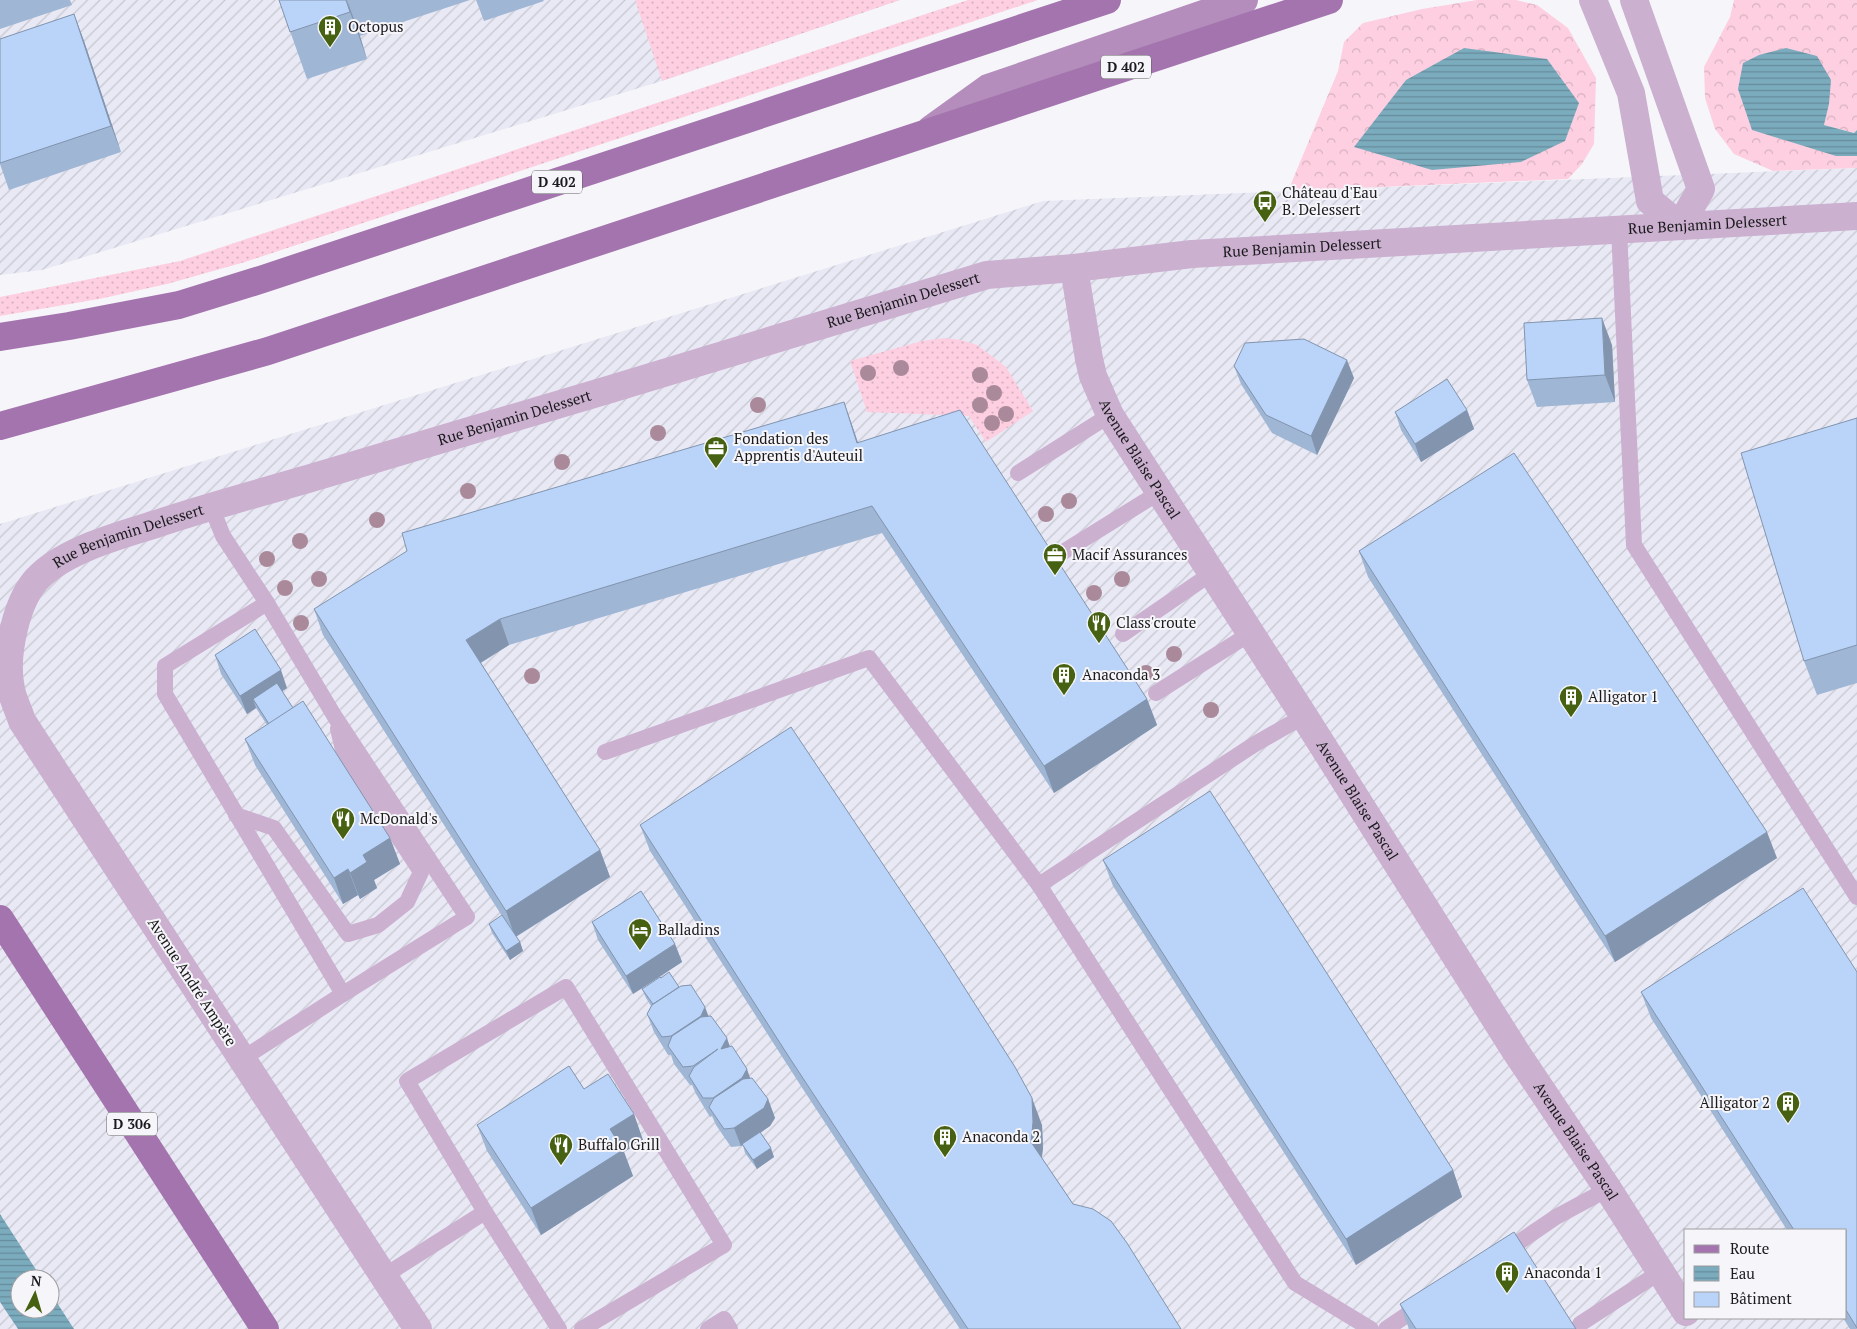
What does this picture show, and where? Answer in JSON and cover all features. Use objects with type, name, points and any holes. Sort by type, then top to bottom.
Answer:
[{"type":"main road","name":"D 402","points":[[0,337],[179,305],[254,282],[1107,0]]},
{"type":"main road","name":"D 402","points":[[0,426],[268,351],[1329,0]]},
{"type":"main road","name":"D 306","points":[[0,919],[265,1329]]},
{"type":"street","points":[[924,134],[988,88],[1244,0]]},
{"type":"street","points":[[1593,0],[1631,93],[1650,201],[1680,226],[1701,189],[1634,0]]},
{"type":"street","name":"Rue Benjamin Delessert","points":[[15,622],[26,597],[39,576],[58,563],[100,541],[211,506],[987,275],[1074,268],[1192,254],[1857,216]]},
{"type":"street","name":"Avenue Blaise Pascal","points":[[1074,268],[1088,359],[1093,376],[1110,415],[1304,716],[1516,1052],[1608,1189],[1684,1309]]},
{"type":"street","name":"Avenue André Ampère","points":[[15,622],[8,657],[11,689],[22,721],[418,1329]]},
{"type":"lane","points":[[1619,230],[1634,545],[1857,897]]},
{"type":"lane","points":[[1018,474],[1110,415]]},
{"type":"lane","points":[[1063,552],[1160,492]]},
{"type":"lane","points":[[211,506],[223,536],[267,603],[335,717],[467,917],[242,1059]]},
{"type":"lane","points":[[1123,634],[1212,573]]},
{"type":"lane","points":[[267,603],[165,666],[165,694],[343,994]]},
{"type":"lane","points":[[1156,693],[1251,633]]},
{"type":"lane","points":[[605,752],[868,658],[1039,885],[1295,1283],[1371,1329]]},
{"type":"lane","points":[[1039,885],[1255,744],[1304,716]]},
{"type":"lane","points":[[236,815],[274,828],[348,934],[378,925],[407,902],[420,872],[344,754],[335,717]]},
{"type":"lane","points":[[559,1329],[485,1212],[406,1081],[566,987],[724,1245],[582,1329]]},
{"type":"lane","points":[[1491,1260],[1556,1217],[1608,1189]]},
{"type":"lane","points":[[384,1276],[485,1212]]},
{"type":"lane","points":[[1580,1324],[1660,1272]]},
{"type":"lane","points":[[1386,1329],[1434,1297]]},
{"type":"lane","points":[[708,1329],[724,1320],[730,1329]]},
{"type":"shaded area","points":[[0,0],[900,0],[662,81],[42,270],[0,275]]},
{"type":"shaded area","points":[[1857,168],[1857,1329],[0,1329],[0,524],[1043,201]]},
{"type":"green space","points":[[635,0],[900,0],[662,81]]},
{"type":"green space","points":[[968,0],[1038,0],[245,262],[167,284],[99,299],[0,316],[0,297],[180,261]]},
{"type":"green space","points":[[1477,0],[1516,0],[1537,5],[1568,28],[1596,78],[1594,144],[1582,164],[1568,179],[1288,191],[1338,71],[1344,42],[1363,23],[1422,9]]},
{"type":"green space","points":[[1734,0],[1857,0],[1857,130],[1854,133],[1824,125],[1829,104],[1786,48],[1836,156],[1857,156],[1857,168],[1773,171],[1734,154],[1715,129],[1705,98],[1704,67],[1730,17]]},
{"type":"green space","points":[[945,338],[977,345],[1006,367],[1033,411],[986,442],[969,416],[867,412],[850,361],[922,341]]},
{"type":"water","points":[[1464,48],[1547,59],[1579,103],[1565,141],[1521,162],[1432,170],[1354,147],[1406,80]]},
{"type":"water","points":[[1786,48],[1817,56],[1831,80],[1829,104],[1824,125],[1854,133],[1857,130],[1857,156],[1836,156],[1752,130],[1738,89],[1743,63],[1759,55]]},
{"type":"water","points":[[0,1214],[36,1269],[10,1269],[10,1317],[0,1302]]},
{"type":"water","points":[[60,1307],[74,1329],[18,1329],[11,1319],[60,1319]]},
{"type":"building","points":[[279,0],[346,0],[350,12],[290,32]]},
{"type":"building","points":[[74,14],[111,126],[0,163],[0,39]]},
{"type":"building","points":[[1602,318],[1605,375],[1527,380],[1524,323]]},
{"type":"building","points":[[1304,339],[1347,360],[1311,436],[1266,415],[1234,366],[1245,343]]},
{"type":"building","points":[[1447,379],[1467,410],[1415,444],[1395,412]]},
{"type":"building","name":"Anaconda 3","points":[[844,402],[857,443],[960,410],[1147,699],[1044,766],[872,506],[500,619],[466,640],[600,850],[506,911],[314,609],[407,551],[402,533]]},
{"type":"building","points":[[1857,418],[1857,645],[1804,661],[1741,453]]},
{"type":"building","name":"Alligator 1","points":[[1514,453],[1767,832],[1605,936],[1359,551]]},
{"type":"building","points":[[255,629],[281,670],[240,696],[215,655]]},
{"type":"building","points":[[277,683],[293,708],[269,724],[253,699]]},
{"type":"building","name":"McDonald's","points":[[303,701],[390,838],[363,855],[367,862],[350,873],[348,869],[334,878],[245,739]]},
{"type":"building","points":[[791,727],[943,954],[1015,1067],[1032,1098],[1033,1122],[1031,1142],[1073,1204],[1093,1209],[1111,1221],[1181,1329],[968,1329],[789,1057],[640,825]]},
{"type":"building","points":[[1210,791],[1453,1170],[1346,1239],[1103,860]]},
{"type":"building","name":"Alligator 2","points":[[1803,888],[1857,972],[1857,1328],[1847,1312],[1847,1229],[1793,1229],[1641,992]]},
{"type":"building","name":"Balladins","points":[[641,891],[675,944],[626,976],[592,922]]},
{"type":"building","points":[[502,915],[520,942],[506,951],[489,924]]},
{"type":"building","points":[[669,972],[679,987],[653,1004],[642,989]]},
{"type":"building","points":[[691,985],[705,1007],[701,1016],[671,1036],[662,1037],[647,1014],[652,1005],[681,986]]},
{"type":"building","points":[[711,1016],[727,1038],[721,1049],[732,1046],[747,1069],[742,1078],[713,1098],[703,1098],[689,1076],[694,1067],[718,1049],[693,1066],[683,1067],[668,1046],[672,1036],[701,1017]]},
{"type":"building","name":"Buffalo Grill","points":[[569,1066],[584,1089],[608,1074],[634,1114],[610,1129],[623,1150],[531,1208],[477,1125]]},
{"type":"building","points":[[752,1078],[768,1099],[764,1108],[734,1128],[724,1129],[709,1107],[714,1098],[743,1079]]},
{"type":"building","points":[[760,1132],[771,1148],[753,1160],[742,1144]]},
{"type":"building","points":[[1514,1232],[1576,1329],[1416,1329],[1400,1304]]},
{"type":"place","name":"Octopus","points":[[330,48]]},
{"type":"place","name":"Château d'Eau B. Delessert","points":[[1265,223]]},
{"type":"place","name":"Fondation des Apprentis d'Auteuil","points":[[716,469]]},
{"type":"place","name":"Macif Assurances","points":[[1055,576]]},
{"type":"place","name":"Class'croute","points":[[1099,644]]},
{"type":"place","name":"Anaconda 3","points":[[1064,696]]},
{"type":"place","name":"Alligator 1","points":[[1571,718]]},
{"type":"place","name":"McDonald's","points":[[343,840]]},
{"type":"place","name":"Balladins","points":[[640,951]]},
{"type":"place","name":"Alligator 2","points":[[1788,1124]]},
{"type":"place","name":"Anaconda 2","points":[[945,1158]]},
{"type":"place","name":"Buffalo Grill","points":[[561,1166]]},
{"type":"place","name":"Anaconda 1","points":[[1507,1294]]}]
